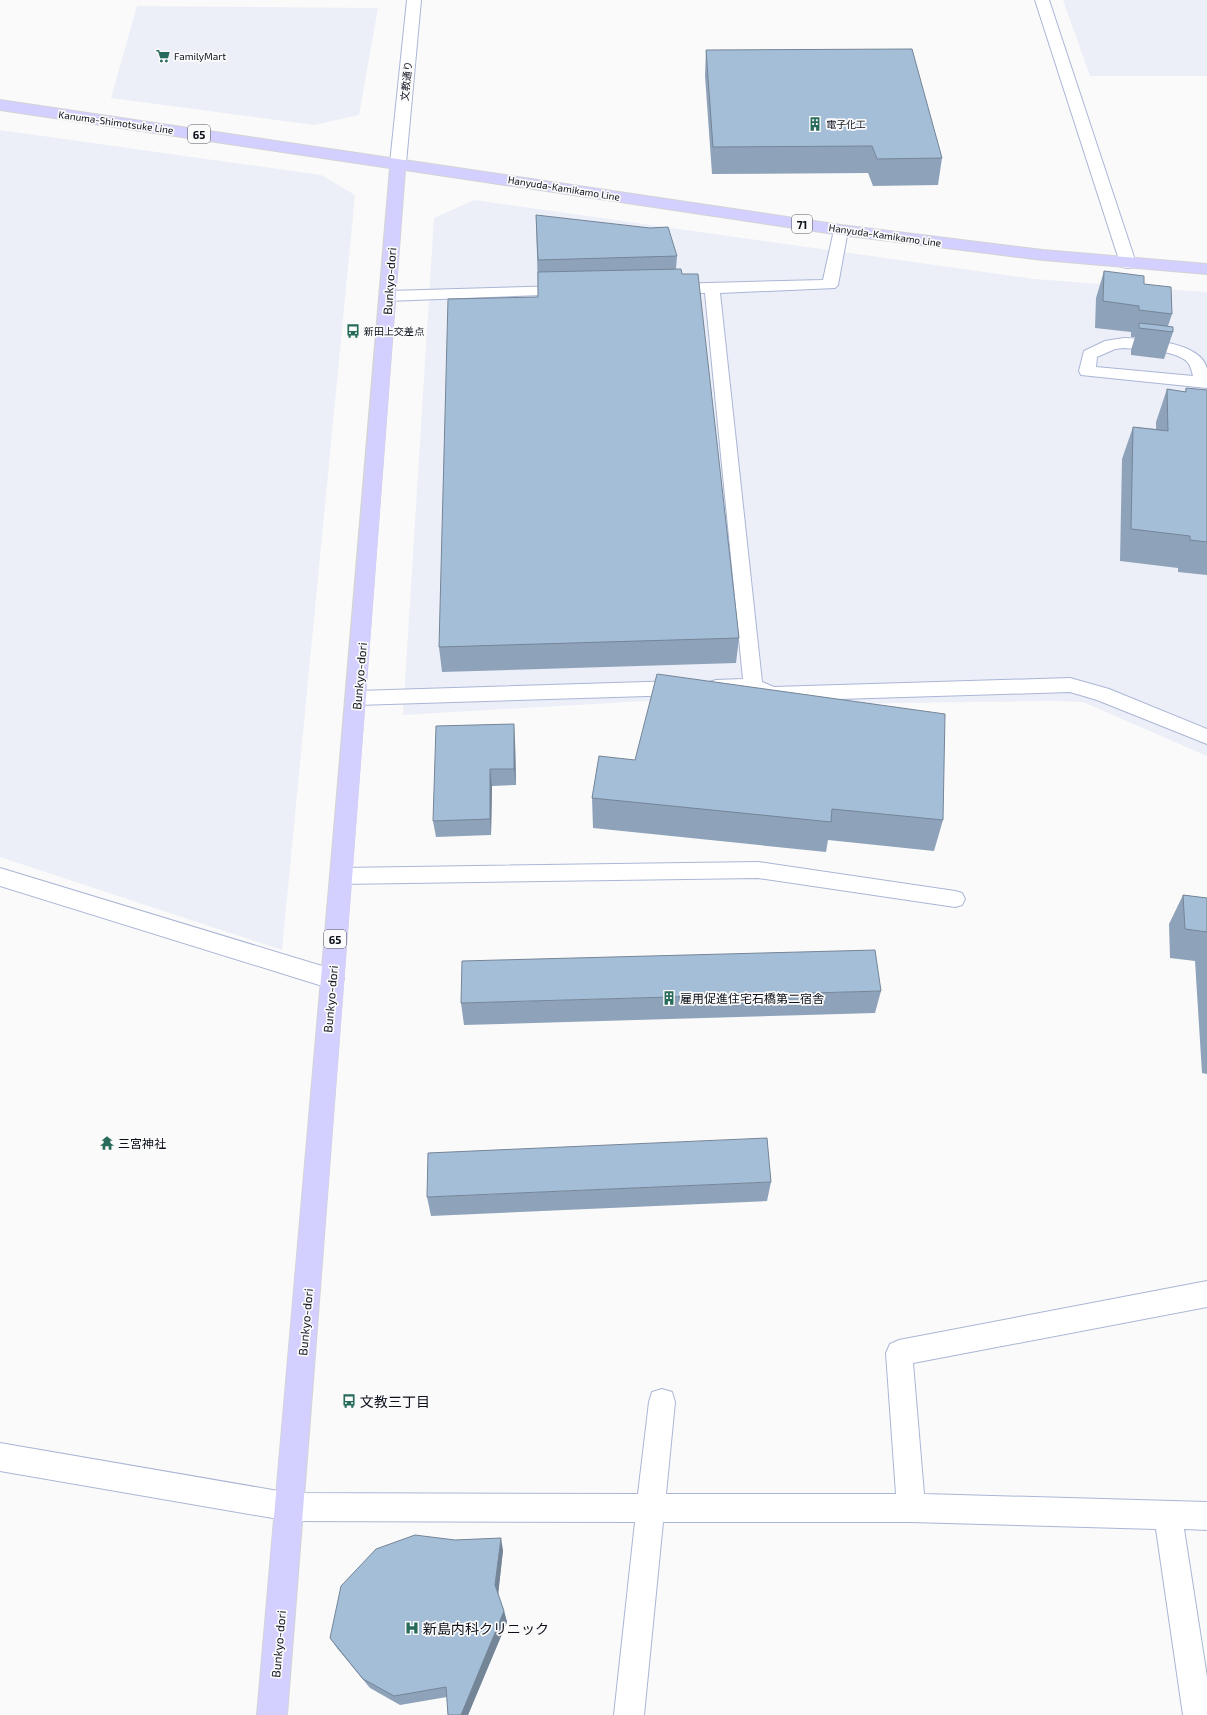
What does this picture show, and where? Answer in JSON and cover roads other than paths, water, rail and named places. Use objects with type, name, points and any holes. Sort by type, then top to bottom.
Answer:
[{"type":"main road","name":"Kanuma-Shimotsuke Line","points":[[0,105],[398,162]]},
{"type":"main road","name":"Hanyuda-Kamikamo Line","points":[[398,162],[841,230],[953,245],[1128,263],[1207,269]]},
{"type":"main road","name":"Bunkyo-dori","points":[[272,1715],[332,980],[357,698],[398,162]]},
{"type":"street","name":"文教通り","points":[[398,162],[414,0]]},
{"type":"street","points":[[1042,0],[1128,263]]},
{"type":"street","points":[[0,878],[332,980]]},
{"type":"street","points":[[911,1508],[899,1352],[1207,1294]]},
{"type":"street","points":[[629,1715],[662,1402]]},
{"type":"street","points":[[0,1457],[290,1507],[911,1508],[1207,1516]]},
{"type":"street","points":[[1168,1515],[1198,1715]]},
{"type":"lane","points":[[657,289],[830,285],[841,230]]},
{"type":"lane","points":[[712,288],[752,686]]},
{"type":"lane","points":[[388,296],[578,291]]},
{"type":"lane","points":[[1117,343],[1177,349],[1190,356],[1199,365],[1205,383],[1087,371],[1090,355],[1105,346],[1117,343]]},
{"type":"lane","points":[[357,698],[752,686],[773,694],[1070,685],[1102,694],[1207,737]]},
{"type":"lane","points":[[341,876],[758,870],[956,899]]},
{"type":"place","name":"FamilyMart","points":[[163,56]]},
{"type":"place","name":"電子化工","points":[[815,124]]},
{"type":"place","name":"新田上交差点","points":[[353,331]]},
{"type":"place","name":"雇用促進住宅石橋第二宿舎","points":[[669,998]]},
{"type":"place","name":"三宮神社","points":[[107,1143]]},
{"type":"place","name":"文教三丁目","points":[[349,1401]]},
{"type":"place","name":"新島内科クリニック","points":[[412,1628]]}]
